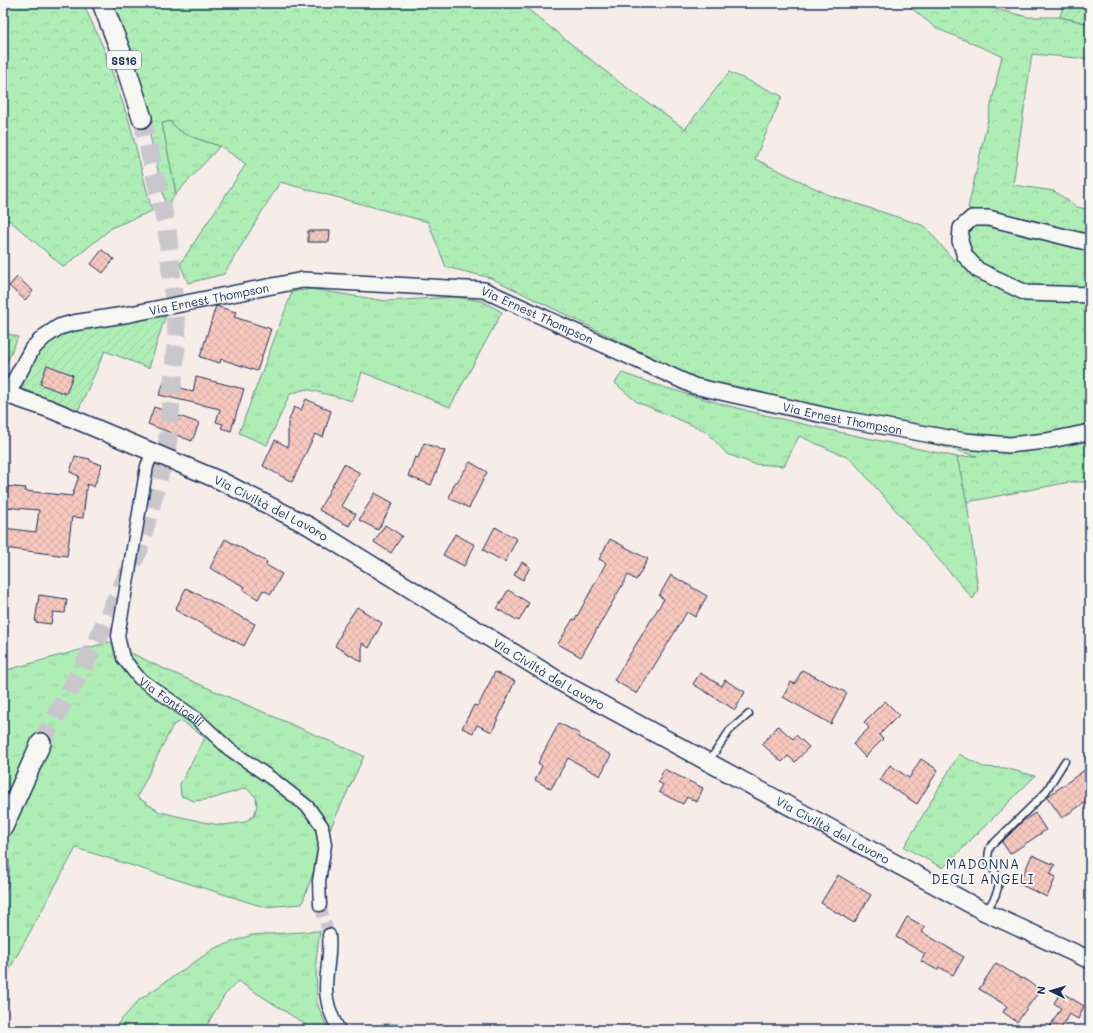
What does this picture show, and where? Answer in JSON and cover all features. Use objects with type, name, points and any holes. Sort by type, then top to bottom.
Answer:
[{"type":"main road","name":"SS16","points":[[102,3],[121,52],[142,118]]},
{"type":"main road","name":"Via Civiltà del Lavoro","points":[[4,394],[50,408],[221,481],[309,526],[564,684],[985,912],[1088,956]]},
{"type":"main road","points":[[3,827],[41,743]]},
{"type":"street","points":[[1090,243],[988,218],[972,218],[961,228],[960,241],[965,256],[978,270],[1026,293],[1090,295]]},
{"type":"street","name":"Via Ernest Thompson","points":[[4,394],[32,349],[44,337],[58,327],[303,280],[484,290],[694,386],[832,417],[965,441],[1009,445],[1046,441],[1090,432]]},
{"type":"street","name":"Via Fonticelli","points":[[153,452],[148,466],[118,636],[123,658],[139,678],[197,719],[229,749],[275,781],[308,808],[322,826],[325,846],[319,881],[320,905]]},
{"type":"street","points":[[329,935],[330,945],[326,989],[333,1019],[339,1030]]},
{"type":"lane","points":[[708,762],[730,730],[749,714]]},
{"type":"lane","points":[[985,912],[995,898],[998,887],[998,877],[988,863],[987,856],[990,848],[1045,793],[1066,761]]},
{"type":"green space","points":[[3,3],[83,3],[104,49],[130,124],[152,211],[113,227],[64,267],[9,220],[3,226]]},
{"type":"green space","points":[[111,3],[505,3],[525,7],[619,82],[685,129],[729,72],[782,96],[755,159],[829,195],[925,226],[954,261],[967,229],[980,222],[1090,248],[1090,482],[1070,482],[967,502],[957,457],[977,456],[694,378],[491,278],[446,267],[428,222],[280,182],[224,274],[188,283],[180,264],[246,164],[220,146],[181,132],[170,121],[162,123],[176,194],[166,206],[148,127]]},
{"type":"green space","points":[[912,3],[980,3],[991,8],[1028,17],[1060,17],[1090,24],[1090,59],[1032,54],[1013,185],[1054,191],[1077,207],[1090,210],[1090,240],[968,208],[1002,56],[936,28],[911,8]]},
{"type":"green space","points":[[1064,3],[1090,3],[1090,24],[1060,17]]},
{"type":"green space","points":[[169,121],[193,137],[220,146],[176,194],[162,123]]},
{"type":"green space","points":[[311,289],[386,301],[454,297],[482,301],[502,312],[450,407],[362,372],[353,401],[306,389],[290,394],[267,445],[239,433],[292,292]]},
{"type":"green space","points":[[166,314],[149,368],[105,351],[77,413],[21,389],[38,353],[44,346],[59,335],[70,330]]},
{"type":"green space","points":[[3,332],[18,337],[3,371]]},
{"type":"green space","points":[[622,373],[663,387],[788,421],[957,457],[967,502],[978,590],[973,599],[851,459],[799,436],[784,466],[754,464],[727,454],[706,431],[637,402],[615,383]]},
{"type":"green space","points":[[109,642],[160,667],[364,756],[324,842],[302,904],[264,907],[76,848],[3,981],[3,897],[9,878],[9,864],[3,845],[48,746],[3,806],[3,671]],"holes":[[[182,721],[205,738],[180,784],[181,796],[194,801],[211,799],[246,788],[256,797],[257,806],[254,816],[244,822],[220,825],[160,812],[137,797],[173,725]]]},
{"type":"green space","points":[[959,754],[983,767],[1005,768],[1035,776],[943,868],[904,847]]},
{"type":"green space","points":[[320,931],[316,960],[317,1003],[328,1030],[314,1030],[238,981],[224,996],[204,1030],[112,1030],[139,1000],[215,948],[252,935]]},
{"type":"green space","points":[[383,1024],[404,1024],[434,1030],[350,1030]]},
{"type":"building","points":[[308,231],[330,231],[329,242],[308,242]]},
{"type":"building","points":[[102,250],[114,259],[103,273],[91,264]]},
{"type":"building","points":[[17,277],[33,291],[25,300],[9,286]]},
{"type":"building","points":[[216,306],[236,312],[234,317],[271,329],[257,371],[221,359],[220,363],[200,357]]},
{"type":"building","points":[[47,365],[73,375],[66,394],[40,384]]},
{"type":"building","points":[[196,377],[244,389],[231,431],[221,428],[223,424],[216,422],[220,409],[159,395],[164,382],[193,392]]},
{"type":"building","points":[[306,399],[331,411],[323,437],[315,434],[292,482],[263,466],[275,440],[288,447],[288,423],[294,407],[301,410]]},
{"type":"building","points":[[154,407],[199,423],[192,441],[148,424]]},
{"type":"building","points":[[424,443],[445,451],[431,485],[408,476],[415,457],[418,458]]},
{"type":"building","points":[[75,456],[90,459],[90,461],[102,465],[94,487],[87,484],[83,518],[72,517],[67,556],[3,548],[3,528],[36,532],[39,510],[3,507],[3,486],[26,488],[25,491],[72,496],[79,476],[70,472]]},
{"type":"building","points":[[470,462],[487,472],[469,508],[449,498],[455,482],[457,482]]},
{"type":"building","points":[[344,464],[360,473],[341,506],[356,514],[349,526],[319,510]]},
{"type":"building","points":[[375,493],[393,503],[378,530],[359,520]]},
{"type":"building","points":[[385,525],[402,536],[391,553],[374,542]]},
{"type":"building","points":[[495,527],[517,539],[505,562],[483,550]]},
{"type":"building","points":[[455,534],[475,545],[464,566],[443,555]]},
{"type":"building","points":[[225,539],[267,562],[266,565],[282,574],[271,594],[263,590],[258,599],[243,590],[245,587],[210,568]]},
{"type":"building","points":[[610,539],[648,559],[636,580],[628,575],[581,657],[558,644],[573,619],[575,620],[606,563],[599,559]]},
{"type":"building","points":[[522,562],[530,567],[523,580],[514,575]]},
{"type":"building","points":[[671,575],[707,596],[695,617],[687,612],[637,694],[614,680],[664,599],[659,596]]},
{"type":"building","points":[[186,588],[255,624],[244,646],[175,610]]},
{"type":"building","points":[[508,590],[529,603],[519,621],[497,609]]},
{"type":"building","points":[[39,595],[67,599],[65,613],[53,612],[51,624],[35,622]]},
{"type":"building","points":[[357,607],[382,623],[369,648],[362,643],[362,662],[335,646],[342,632],[341,631]]},
{"type":"building","points":[[802,670],[847,693],[831,724],[783,697],[791,682],[795,684]]},
{"type":"building","points":[[495,672],[515,681],[492,732],[477,725],[473,733],[462,728],[474,705],[478,706]]},
{"type":"building","points":[[700,673],[722,686],[725,680],[745,692],[735,710],[693,684]]},
{"type":"building","points":[[885,701],[899,715],[879,735],[883,739],[865,757],[853,744],[869,728],[864,722]]},
{"type":"building","points":[[559,723],[580,734],[579,737],[611,755],[600,776],[568,758],[551,789],[535,780],[542,766],[538,763]]},
{"type":"building","points":[[778,726],[793,739],[796,735],[809,747],[795,762],[788,756],[782,762],[762,744]]},
{"type":"building","points":[[921,759],[938,770],[917,804],[880,780],[890,765],[909,778]]},
{"type":"building","points":[[1090,766],[1090,799],[1062,818],[1047,797]]},
{"type":"building","points":[[664,769],[703,788],[697,802],[687,797],[683,804],[659,792],[663,785],[658,782]]},
{"type":"building","points":[[1035,813],[1046,830],[1010,854],[1002,842],[1023,821]]},
{"type":"building","points":[[1032,855],[1055,865],[1050,874],[1056,877],[1047,897],[1019,884]]},
{"type":"building","points":[[838,875],[871,895],[854,923],[821,903]]},
{"type":"building","points":[[907,917],[925,927],[922,932],[964,957],[953,975],[939,967],[937,970],[921,961],[925,954],[896,937]]},
{"type":"building","points":[[996,963],[1022,979],[1023,978],[1040,990],[1017,1022],[1003,1012],[1007,1006],[979,989]]},
{"type":"building","points":[[1061,992],[1084,1006],[1078,1019],[1069,1014],[1060,1030],[1048,1030],[1061,1008],[1054,1003]]},
{"type":"tunnel","points":[[41,743],[95,645],[139,549],[167,447],[177,335],[167,228],[142,118]]},
{"type":"tunnel","points":[[320,905],[329,935]]},
{"type":"district","name":"MADONNA DEGLI ANGELI","points":[[983,870]]}]
